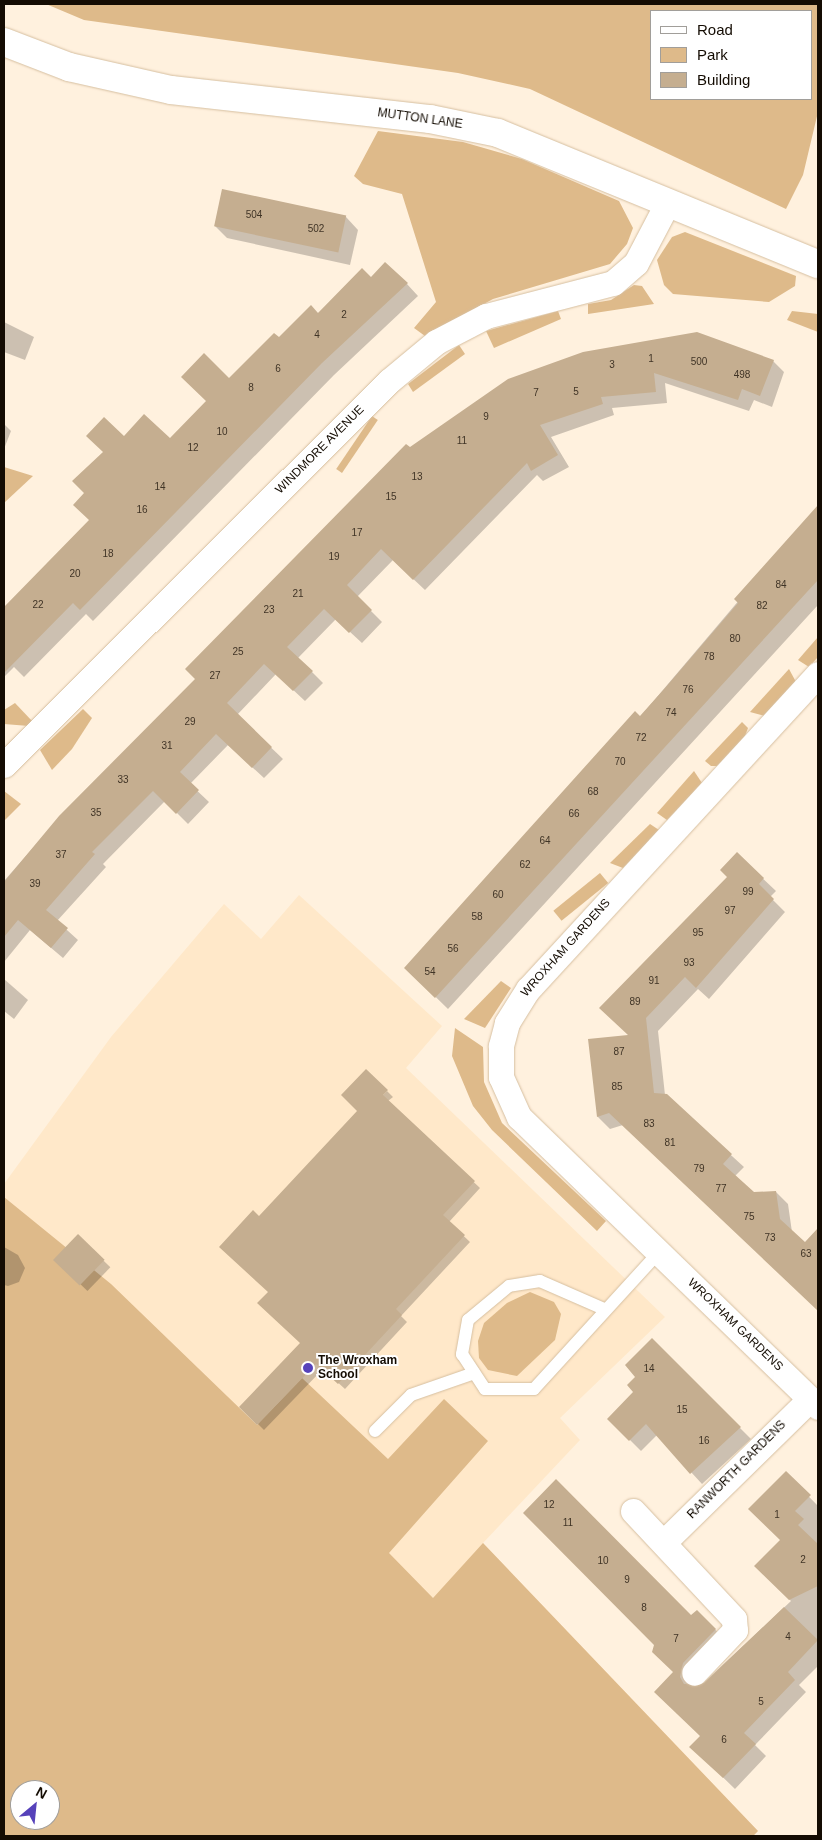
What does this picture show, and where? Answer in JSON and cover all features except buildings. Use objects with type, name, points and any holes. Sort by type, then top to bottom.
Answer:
[{"type":"main road","name":"MUTTON LANE","points":[[4,42],[69,67],[171,90],[430,118],[498,133],[818,264]]},
{"type":"street","name":"WINDMORE AVENUE","points":[[4,765],[389,381],[436,342],[486,316],[613,283],[636,263],[668,202]]},
{"type":"street","name":"WROXHAM GARDENS","points":[[814,1403],[519,1118],[501,1078],[501,1046],[507,1023],[528,989],[818,674]]},
{"type":"street","name":"RANWORTH GARDENS","points":[[664,1542],[814,1403]]},
{"type":"street","points":[[633,1511],[734,1619],[735,1630],[694,1673]]},
{"type":"lane","points":[[604,1309],[540,1281],[508,1286],[468,1320],[462,1354],[485,1389],[534,1389],[604,1309],[658,1253]]},
{"type":"lane","points":[[375,1431],[411,1395],[474,1374]]},
{"type":"shaded area","name":"The Wroxham School","points":[[299,895],[442,1026],[406,1068],[665,1317],[560,1418],[580,1440],[483,1543],[758,1831],[753,1836],[4,1836],[4,1184],[111,1037],[224,904],[261,939]]},
{"type":"green space","points":[[46,4],[818,4],[818,112],[803,175],[786,209],[530,89],[458,73],[84,20]]},
{"type":"green space","points":[[378,131],[463,142],[522,159],[619,201],[633,228],[627,244],[610,264],[493,299],[425,336],[414,328],[436,302],[402,194],[363,184],[354,176]]},
{"type":"green space","points":[[685,232],[796,276],[795,286],[769,302],[673,294],[664,285],[657,260],[672,237]]},
{"type":"green space","points":[[634,285],[642,286],[654,304],[588,314],[588,304],[611,300]]},
{"type":"green space","points":[[558,311],[561,319],[494,348],[486,331]]},
{"type":"green space","points":[[792,311],[818,314],[818,332],[787,320]]},
{"type":"green space","points":[[459,345],[465,354],[413,392],[408,384]]},
{"type":"green space","points":[[372,416],[378,420],[342,473],[336,469]]},
{"type":"green space","points":[[4,467],[33,476],[4,503]]},
{"type":"green space","points":[[818,637],[818,657],[809,667],[798,660]]},
{"type":"green space","points":[[789,669],[796,682],[765,716],[750,712]]},
{"type":"green space","points":[[15,703],[33,722],[29,726],[4,724],[4,710]]},
{"type":"green space","points":[[83,709],[92,718],[72,749],[52,770],[40,750]]},
{"type":"green space","points":[[742,722],[748,728],[745,736],[717,766],[711,766],[705,761]]},
{"type":"green space","points":[[694,771],[702,783],[667,820],[657,813]]},
{"type":"green space","points":[[4,791],[21,804],[4,821]]},
{"type":"green space","points":[[650,824],[659,830],[623,868],[610,863]]},
{"type":"green space","points":[[600,873],[608,883],[562,921],[553,911]]},
{"type":"green space","points":[[501,981],[511,988],[485,1028],[464,1019]]},
{"type":"green space","points":[[455,1028],[483,1047],[484,1082],[502,1123],[606,1221],[597,1231],[492,1130],[473,1106],[452,1056]]},
{"type":"green space","points":[[4,1197],[111,1284],[257,1425],[302,1378],[388,1459],[444,1399],[488,1441],[389,1553],[433,1598],[483,1543],[758,1831],[753,1836],[4,1836]]},
{"type":"green space","points":[[530,1292],[554,1302],[561,1314],[555,1340],[517,1376],[488,1370],[479,1358],[478,1341],[484,1323],[507,1303]]},
{"type":"place","name":"The Wroxham School","points":[[308,1368]]}]
